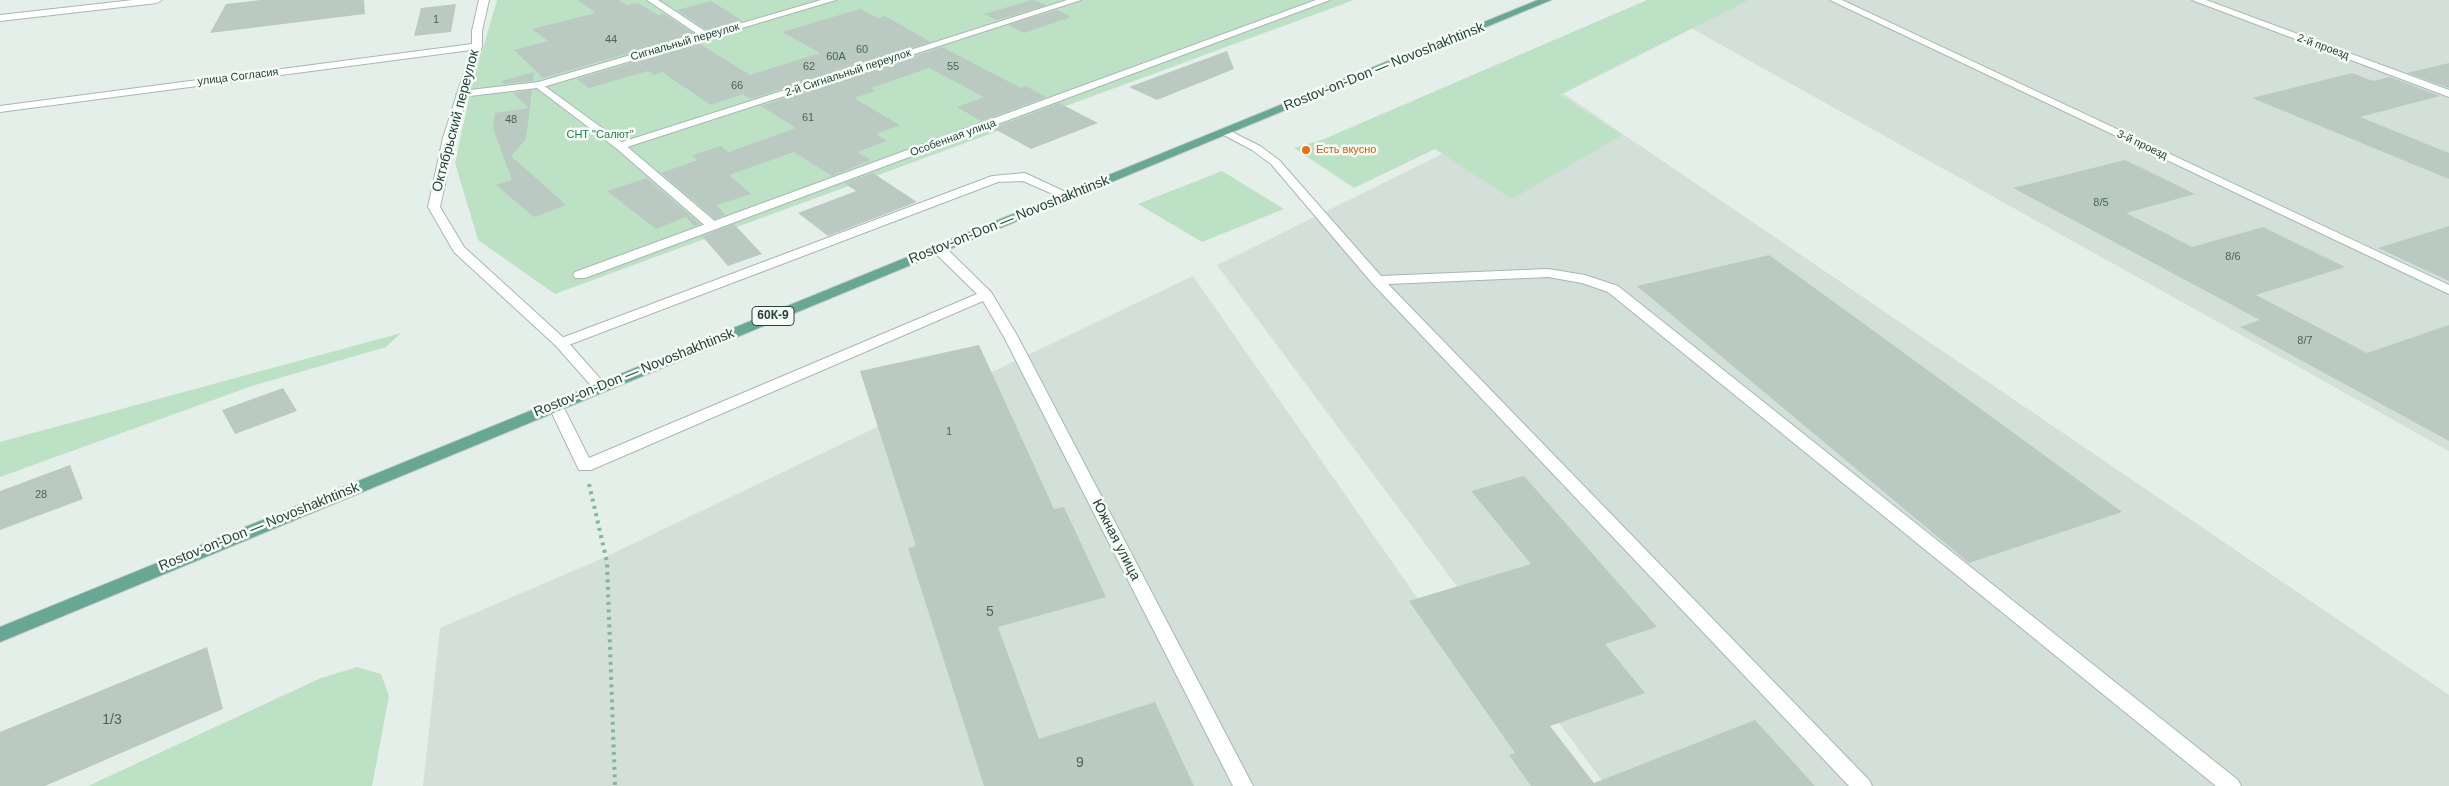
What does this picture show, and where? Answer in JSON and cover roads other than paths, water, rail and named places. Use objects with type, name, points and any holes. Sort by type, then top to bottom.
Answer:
[{"type":"main road","name":"Rostov-on-Don — Novoshakhtinsk","points":[[0,634],[1546,0]]},
{"type":"street","points":[[0,18],[156,0]]},
{"type":"street","name":"Октябрьский переулок","points":[[484,0],[477,31],[476,46],[461,94],[434,207],[458,249],[561,343],[600,387]]},
{"type":"street","points":[[652,0],[706,36]]},
{"type":"street","name":"Сигнальный переулок","points":[[461,94],[539,85],[831,0]]},
{"type":"street","name":"2-й Сигнальный переулок","points":[[620,146],[1076,0]]},
{"type":"street","name":"Особенная улица","points":[[580,275],[1325,0]]},
{"type":"street","name":"3-й проезд","points":[[1835,0],[2449,290]]},
{"type":"street","name":"2-й проезд","points":[[2196,0],[2449,94]]},
{"type":"street","name":"улица Согласия","points":[[0,109],[476,46]]},
{"type":"street","points":[[539,85],[620,146],[713,226]]},
{"type":"street","points":[[1226,132],[1256,148],[1275,162],[1377,280],[1862,786]]},
{"type":"street","points":[[561,343],[996,179],[1025,178],[1068,196]]},
{"type":"street","name":"Южная улица","points":[[939,249],[986,295],[1011,337],[1243,786]]},
{"type":"street","points":[[1377,280],[1548,273],[1585,279],[1613,290],[1636,305],[2231,786]]},
{"type":"street","points":[[556,405],[585,466],[986,295]]},
{"type":"place","name":"Есть вкусно","points":[[1306,150]]},
{"type":"park label","name":"СНТ \"Салют\"","points":[[600,135]]}]
